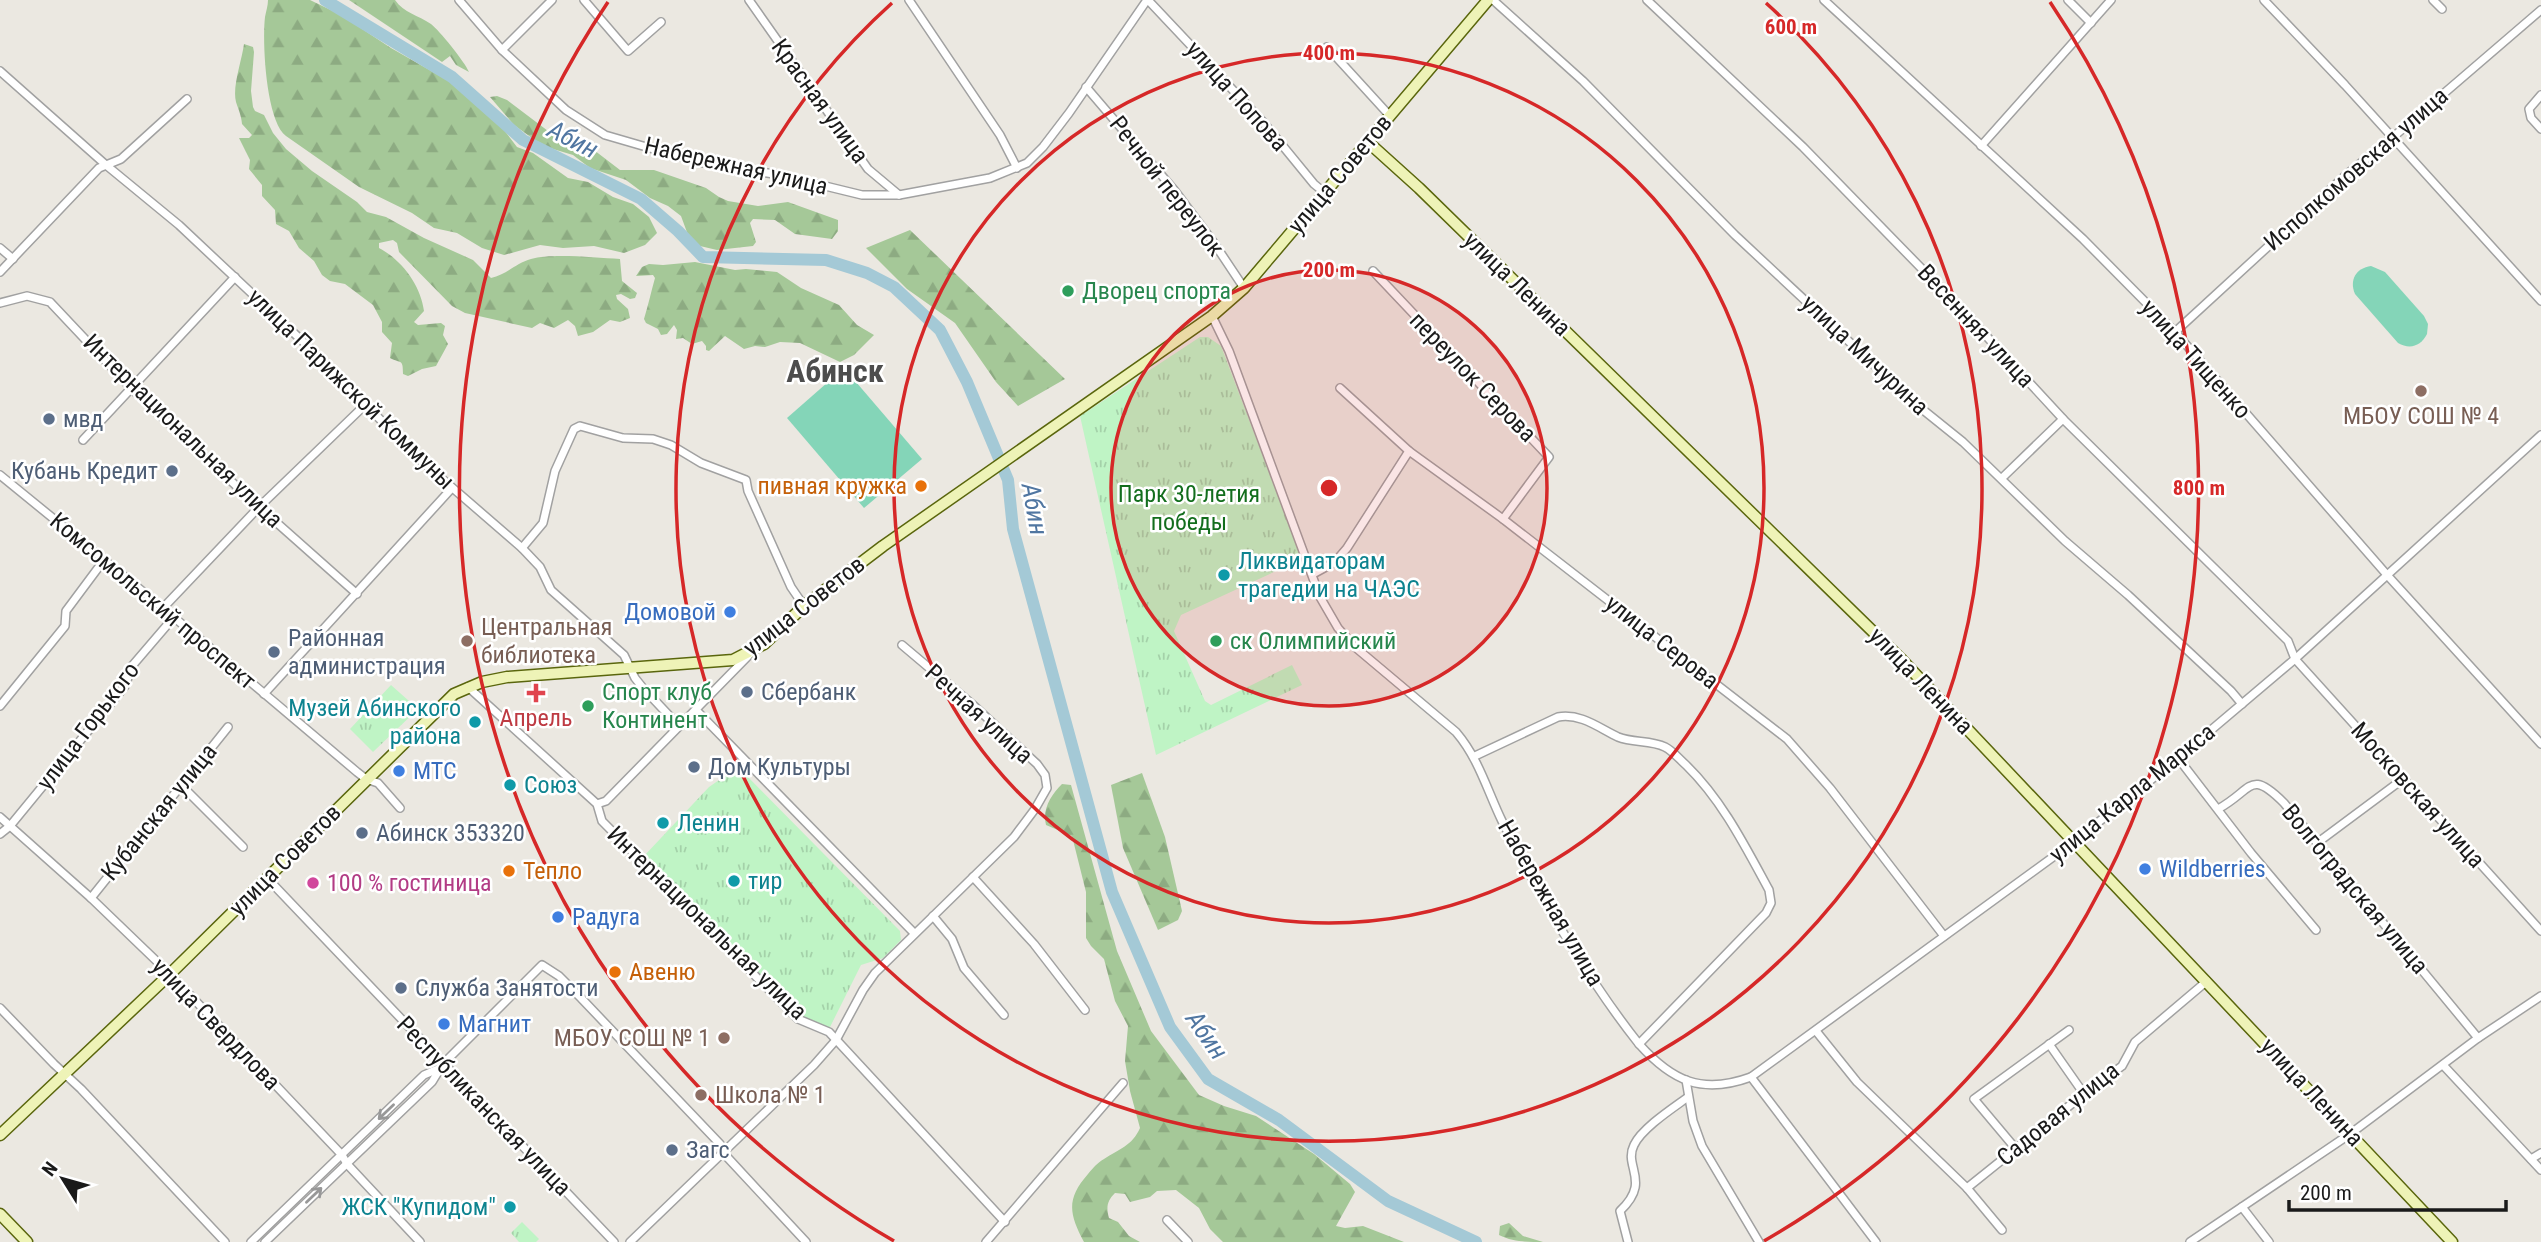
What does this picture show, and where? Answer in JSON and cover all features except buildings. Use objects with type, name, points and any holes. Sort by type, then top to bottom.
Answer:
[{"type":"main road","name":"улица Советов","points":[[0,1135],[170,974],[454,694],[482,682],[528,674],[733,660],[753,651],[804,606],[977,478],[1212,316],[1244,288],[1490,0]]},
{"type":"main road","name":"улица Ленина","points":[[1368,142],[1419,188],[1902,660],[2452,1242]]},
{"type":"main road","points":[[0,1214],[27,1242]]},
{"type":"street","name":"Набережная улица","points":[[459,0],[502,50],[566,110],[605,135],[698,162],[780,175],[862,195],[899,195],[990,178],[1017,169]]},
{"type":"street","points":[[502,50],[552,0]]},
{"type":"street","points":[[583,0],[628,51],[661,22]]},
{"type":"street","name":"Красная улица","points":[[749,0],[868,169],[899,195]]},
{"type":"street","points":[[909,0],[1000,135],[1017,169],[1043,148],[1148,0]]},
{"type":"street","name":"улица Попова","points":[[1148,0],[1264,123],[1314,184],[1325,193]]},
{"type":"street","name":"улица Мичурина","points":[[1490,0],[1583,80],[1745,244],[1917,405],[1964,442],[2003,478],[2065,541],[2128,595],[2242,704]]},
{"type":"street","name":"Весенняя улица","points":[[1647,0],[1733,79],[1875,220],[2063,419],[2288,641],[2295,659]]},
{"type":"street","name":"улица Тищенко","points":[[1824,0],[2083,239],[2175,332],[2388,576],[2541,744]]},
{"type":"street","points":[[2068,0],[2091,23]]},
{"type":"street","points":[[1981,146],[2111,0]]},
{"type":"street","points":[[2264,0],[2541,301]]},
{"type":"street","points":[[2433,0],[2442,9]]},
{"type":"street","name":"Исполкомовская улица","points":[[2175,332],[2327,192],[2541,10]]},
{"type":"street","points":[[1327,47],[1390,116]]},
{"type":"street","name":"улица Парижской Коммуны","points":[[0,71],[235,276],[418,458],[522,548],[540,567],[551,590],[624,655],[635,678],[679,726]]},
{"type":"street","name":"Речной переулок","points":[[1086,87],[1175,191],[1244,288]]},
{"type":"street","points":[[2541,95],[2529,109],[2531,118],[2541,129]]},
{"type":"street","points":[[0,272],[99,168],[121,159],[187,99]]},
{"type":"street","points":[[0,248],[13,259]]},
{"type":"street","name":"переулок Серова","points":[[1373,271],[1549,457],[1503,519]]},
{"type":"street","points":[[83,440],[235,276]]},
{"type":"street","name":"Интернациональная улица","points":[[0,303],[27,296],[50,302],[132,388],[357,594]]},
{"type":"street","name":"Набережная улица","points":[[1212,316],[1229,351],[1320,597],[1342,633],[1456,732],[1475,757],[1502,820],[1565,936],[1639,1044],[1662,1066],[1686,1080]]},
{"type":"street","name":"улица Серова","points":[[1340,388],[1409,451],[1503,519],[1787,739],[1830,788],[1944,936]]},
{"type":"street","points":[[163,608],[259,507],[366,404]]},
{"type":"street","points":[[2003,478],[2063,419]]},
{"type":"street","points":[[522,548],[541,527],[555,471],[574,429],[580,426],[623,438],[653,439],[671,445],[701,463],[746,480],[748,491],[791,587],[804,606]]},
{"type":"street","name":"улица Карла Маркса","points":[[1686,1080],[1713,1086],[1729,1085],[1751,1077],[2075,841],[2295,659],[2541,435]]},
{"type":"street","points":[[1313,574],[1335,562],[1347,548],[1409,451]]},
{"type":"street","name":"Комсомольский проспект","points":[[0,475],[366,779],[378,783],[400,808]]},
{"type":"street","points":[[264,694],[452,488]]},
{"type":"street","points":[[0,706],[65,626],[66,611],[104,560]]},
{"type":"street","name":"улица Горького","points":[[0,834],[10,826],[125,686],[132,666],[174,617]]},
{"type":"street","name":"Речная улица","points":[[902,645],[1037,764],[1045,775],[1046,788],[1035,808],[1014,837],[973,877]]},
{"type":"street","points":[[597,804],[606,801],[753,651]]},
{"type":"street","name":"Московская улица","points":[[2295,659],[2541,931]]},
{"type":"street","name":"Интернациональная улица","points":[[468,687],[597,804],[602,821],[798,1019],[829,1032],[1005,1222]]},
{"type":"street","points":[[696,710],[914,933]]},
{"type":"street","points":[[1475,757],[1567,715],[1580,718],[1628,740],[1669,749],[1697,776],[1726,813],[1769,890],[1771,903],[1766,913],[1639,1044]]},
{"type":"street","name":"Кубанская улица","points":[[91,898],[228,727]]},
{"type":"street","points":[[2178,758],[2251,853],[2316,930]]},
{"type":"street","points":[[2317,843],[2403,779]]},
{"type":"street","name":"Волгоградская улица","points":[[2218,809],[2253,784],[2261,783],[2284,803],[2479,1038]]},
{"type":"street","points":[[181,785],[243,847]]},
{"type":"street","name":"улица Свердлова","points":[[0,817],[91,898],[170,974],[342,1155],[347,1164],[420,1242]]},
{"type":"street","points":[[630,1242],[836,1040],[869,982],[914,933],[973,877],[1034,944],[1085,1010]]},
{"type":"street","name":"Республиканская улица","points":[[267,878],[441,1066],[614,1242]]},
{"type":"street","points":[[933,916],[952,939],[964,968],[1004,1014]]},
{"type":"street","points":[[265,1242],[432,1082],[441,1066],[542,965],[559,976],[806,1242]]},
{"type":"street","name":"Садовая улица","points":[[1966,1188],[2122,1066],[2135,1042],[2207,981]]},
{"type":"street","points":[[2190,1242],[2350,1134],[2479,1038],[2541,996]]},
{"type":"street","points":[[0,1008],[225,1242]]},
{"type":"street","points":[[2016,1149],[1974,1099],[2069,1030]]},
{"type":"street","points":[[1816,1031],[1857,1082],[1966,1188],[2002,1230]]},
{"type":"street","points":[[2049,1044],[2084,1094]]},
{"type":"street","points":[[2443,1065],[2541,1170]]},
{"type":"street","points":[[251,1242],[424,1075],[441,1066]]},
{"type":"street","points":[[1751,1077],[1876,1242]]},
{"type":"street","points":[[1686,1080],[1693,1121],[1702,1146],[1759,1242]]},
{"type":"street","points":[[986,1242],[1123,1083]]},
{"type":"street","points":[[1628,1242],[1620,1211],[1633,1195],[1636,1182],[1632,1152],[1634,1144],[1643,1133],[1688,1097]]},
{"type":"street","points":[[2531,1160],[2541,1153]]},
{"type":"street","points":[[2242,1207],[2269,1242]]},
{"type":"street","points":[[1167,1220],[1188,1242]]},
{"type":"green space","points":[[268,0],[310,0],[341,15],[447,80],[491,113],[517,147],[533,153],[568,178],[588,182],[613,197],[633,204],[649,217],[657,233],[645,245],[624,253],[594,246],[563,248],[540,245],[504,255],[482,248],[457,233],[434,228],[412,213],[359,187],[286,136],[279,128],[270,98],[265,62],[264,29]]},
{"type":"green space","points":[[349,0],[395,0],[411,14],[435,27],[469,72],[456,65],[450,56],[442,62]]},
{"type":"green space","points":[[244,44],[253,47],[254,52],[251,91],[255,111],[264,115],[273,133],[286,149],[367,212],[386,217],[473,260],[491,278],[540,257],[620,259],[622,281],[637,293],[635,298],[630,299],[621,294],[616,295],[628,309],[630,318],[620,322],[610,320],[593,332],[578,336],[575,326],[568,320],[554,328],[540,323],[532,328],[465,313],[452,306],[399,252],[397,243],[393,240],[379,243],[379,248],[403,267],[419,292],[424,311],[414,322],[418,325],[441,323],[445,326],[443,335],[448,344],[436,366],[408,376],[403,374],[402,363],[390,358],[392,343],[382,332],[382,322],[373,305],[345,284],[330,281],[322,275],[314,261],[299,248],[289,231],[276,224],[275,210],[262,196],[262,185],[249,169],[250,160],[239,138],[249,138],[252,135],[242,124],[235,96]]},
{"type":"green space","points":[[497,96],[507,100],[548,131],[558,130],[573,134],[620,170],[654,170],[706,188],[728,201],[758,206],[788,202],[838,220],[838,231],[832,239],[795,234],[775,220],[753,219],[750,223],[756,242],[753,246],[717,250],[700,246],[688,235],[681,216],[668,206],[650,198],[626,180],[590,168],[573,155],[543,146],[514,125],[490,97]]},
{"type":"green space","points":[[910,230],[1065,379],[1018,406],[996,382],[955,323],[907,289],[866,248]]},
{"type":"green space","points":[[695,262],[735,270],[777,272],[801,288],[839,305],[857,325],[874,335],[854,355],[840,362],[800,343],[780,342],[744,349],[725,336],[709,351],[702,341],[692,344],[683,338],[676,339],[677,330],[674,325],[667,334],[661,335],[658,329],[644,319],[655,278],[653,275],[636,276],[642,267],[649,264]]},
{"type":"green space","points":[[2371,266],[2385,272],[2424,316],[2428,324],[2427,334],[2418,344],[2407,346],[2398,343],[2355,294],[2355,276],[2361,269]]},
{"type":"green space","name":"Парк 30-летия победы","points":[[1200,337],[1208,337],[1221,346],[1302,559],[1181,615],[1174,631],[1205,701],[1211,705],[1292,665],[1302,685],[1156,755],[1080,416]]},
{"type":"green space","points":[[844,368],[922,459],[864,508],[787,418]]},
{"type":"green space","points":[[391,685],[418,709],[373,752],[350,729]]},
{"type":"green space","points":[[738,767],[900,931],[901,940],[883,958],[861,965],[829,1029],[800,1015],[644,856],[709,787]]},
{"type":"green space","points":[[1142,773],[1165,837],[1182,911],[1178,920],[1158,930],[1123,848],[1111,785]]},
{"type":"green space","points":[[1062,784],[1071,785],[1117,951],[1151,1031],[1199,1095],[1256,1116],[1314,1154],[1350,1184],[1355,1192],[1336,1226],[1363,1226],[1404,1242],[1223,1242],[1210,1229],[1199,1208],[1176,1190],[1157,1191],[1150,1197],[1130,1202],[1125,1194],[1115,1193],[1110,1199],[1107,1207],[1109,1218],[1118,1222],[1129,1236],[1140,1242],[1084,1242],[1073,1215],[1076,1191],[1095,1166],[1129,1143],[1140,1128],[1125,1061],[1128,1026],[1115,1001],[1104,959],[1086,938],[1086,892],[1072,836],[1046,825],[1048,803]]},
{"type":"green space","points":[[522,1222],[539,1239],[536,1242],[519,1242],[511,1233]]},
{"type":"green space","points":[[1509,1223],[1523,1236],[1543,1242],[1526,1242],[1499,1235],[1500,1226]]},
{"type":"waterway","name":"Абин","points":[[325,0],[452,77],[523,140],[641,199],[703,257],[826,260],[867,273],[894,287],[940,330],[967,382],[1008,480],[1013,529],[1112,892],[1170,1027],[1208,1079],[1279,1120],[1388,1201],[1476,1242]]},
{"type":"place","name":"Дворец спорта","points":[[1068,291]]},
{"type":"place","name":"МБОУ СОШ № 4","points":[[2421,391]]},
{"type":"place","name":"мвд","points":[[49,419]]},
{"type":"place","name":"Кубань Кредит","points":[[172,471]]},
{"type":"place","name":"пивная кружка","points":[[921,486]]},
{"type":"place","name":"Ликвидаторам трагедии на ЧАЭС","points":[[1224,575]]},
{"type":"place","name":"Домовой","points":[[730,612]]},
{"type":"place","name":"Центральная библиотека","points":[[467,641]]},
{"type":"place","name":"ск Олимпийский","points":[[1216,641]]},
{"type":"place","name":"Районная администрация","points":[[274,652]]},
{"type":"place","name":"Сбербанк","points":[[747,692]]},
{"type":"place","name":"Апрель","points":[[536,693]]},
{"type":"place","name":"Спорт клуб Континент","points":[[588,706]]},
{"type":"place","name":"Музей Абинского района","points":[[475,722]]},
{"type":"place","name":"Дом Культуры","points":[[694,767]]},
{"type":"place","name":"МТС","points":[[399,771]]},
{"type":"place","name":"Союз","points":[[510,785]]},
{"type":"place","name":"Ленин","points":[[663,823]]},
{"type":"place","name":"Абинск 353320","points":[[362,833]]},
{"type":"place","name":"Wildberries","points":[[2145,869]]},
{"type":"place","name":"Тепло","points":[[509,871]]},
{"type":"place","name":"тир","points":[[734,881]]},
{"type":"place","name":"100 % гостиница","points":[[313,883]]},
{"type":"place","name":"Радуга","points":[[558,917]]},
{"type":"place","name":"Авеню","points":[[615,972]]},
{"type":"place","name":"Служба Занятости","points":[[401,988]]},
{"type":"place","name":"Магнит","points":[[444,1024]]},
{"type":"place","name":"МБОУ СОШ № 1","points":[[724,1038]]},
{"type":"place","name":"Школа № 1","points":[[701,1095]]},
{"type":"place","name":"Загс","points":[[672,1150]]},
{"type":"place","name":"ЖСК \"Купидом\"","points":[[510,1207]]},
{"type":"district","name":"Абинск","points":[[835,371]]}]
